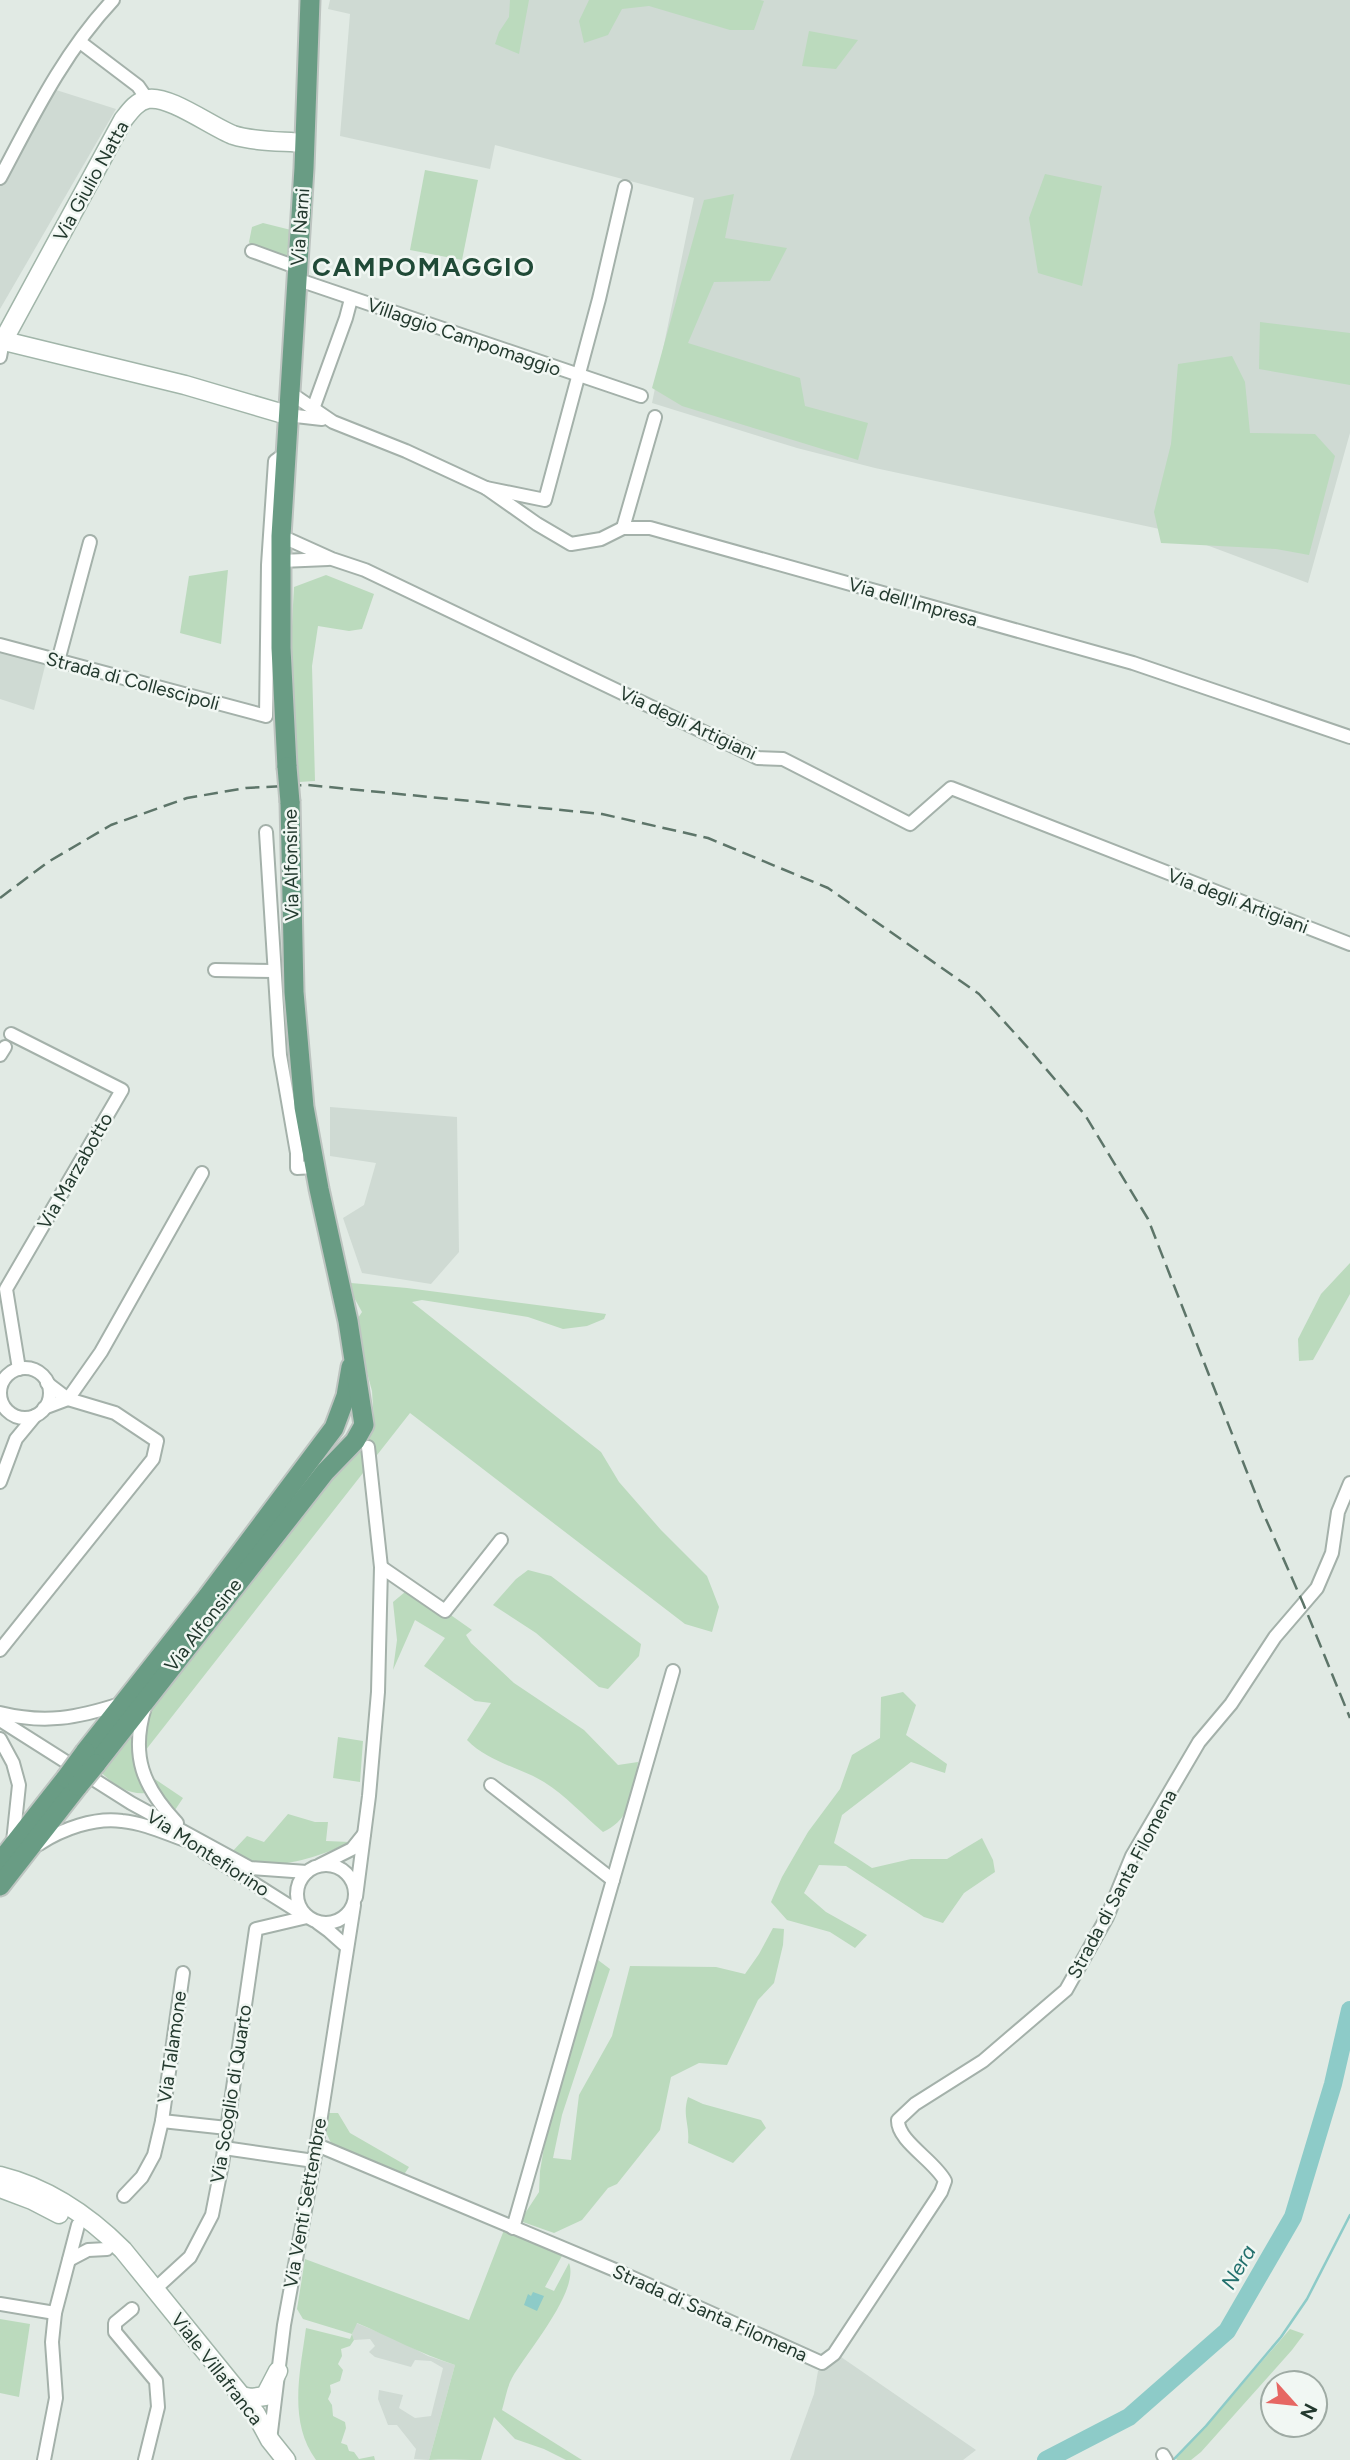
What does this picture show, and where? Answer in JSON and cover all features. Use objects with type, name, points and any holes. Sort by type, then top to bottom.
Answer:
[{"type":"main road","name":"Via Narni","points":[[281,561],[310,0]]},
{"type":"main road","points":[[147,99],[162,100],[234,135],[257,140],[304,143]]},
{"type":"main road","name":"Via Giulio Natta","points":[[1,346],[123,120],[135,106],[147,99]]},
{"type":"main road","points":[[1,346],[185,385],[287,415]]},
{"type":"main road","name":"Via Alfonsine","points":[[0,1886],[13,1854],[90,1758],[153,1689],[324,1472],[362,1444],[364,1425],[353,1352],[304,1107],[294,992],[290,802],[281,648],[281,561]]},
{"type":"main road","name":"Via Alfonsine","points":[[90,1758],[124,1702],[208,1596],[334,1428],[346,1396],[353,1352]]},
{"type":"main road","name":"Viale Villafranca","points":[[0,2176],[39,2189],[84,2215],[123,2249],[256,2414],[271,2440]]},
{"type":"main road","name":"Viale Villafranca","points":[[0,2188],[32,2200],[78,2225],[107,2249],[247,2421],[271,2440]]},
{"type":"main road","points":[[241,2396],[253,2399],[264,2396],[278,2371]]},
{"type":"main road","points":[[271,2440],[286,2460]]},
{"type":"main road","name":"Via Venti Settembre","points":[[269,2460],[271,2440]]},
{"type":"street","points":[[0,178],[44,94],[113,0]]},
{"type":"street","points":[[80,42],[138,86],[147,99]]},
{"type":"street","name":"Villaggio Campomaggio","points":[[289,391],[333,422],[406,451],[486,488],[545,500],[625,187]]},
{"type":"street","name":"Villaggio Campomaggio","points":[[252,251],[351,299],[641,396]]},
{"type":"street","name":"Villaggio Campomaggio","points":[[313,409],[351,299]]},
{"type":"street","name":"Villaggio Campomaggio","points":[[287,415],[333,422]]},
{"type":"street","points":[[623,528],[655,417]]},
{"type":"street","name":"Via Narni","points":[[266,716],[268,565],[275,461],[286,453]]},
{"type":"street","name":"Via dell'Impresa","points":[[486,488],[571,544],[601,539],[623,528],[650,528],[1133,663],[1350,737]]},
{"type":"street","name":"Via degli Artigiani","points":[[281,536],[365,570],[758,758],[783,759],[909,824],[951,788],[1350,944]]},
{"type":"street","name":"Strada di Collescipoli","points":[[58,661],[90,542]]},
{"type":"street","name":"Via degli Artigiani","points":[[281,561],[332,558]]},
{"type":"street","name":"Strada di Collescipoli","points":[[0,645],[266,716]]},
{"type":"street","name":"Via Alfonsine","points":[[266,832],[280,1055],[297,1153],[297,1168],[315,1167]]},
{"type":"street","points":[[215,970],[274,971]]},
{"type":"street","name":"Via Marzabotto","points":[[11,1034],[122,1090],[6,1289],[19,1369]]},
{"type":"street","points":[[0,1650],[153,1459],[157,1441],[115,1413],[68,1399],[36,1371],[19,1369],[1,1380],[2,1405],[14,1416],[21,1418],[68,1399],[101,1352],[202,1173]]},
{"type":"street","points":[[0,1482],[16,1439],[49,1398],[47,1383]]},
{"type":"street","points":[[14,1416],[16,1439]]},
{"type":"street","points":[[334,1428],[348,1433],[362,1444]]},
{"type":"street","name":"Via Venti Settembre","points":[[271,2440],[284,2325],[317,2145],[355,1901],[378,1692],[381,1567],[362,1444]]},
{"type":"street","name":"Strada di Santa Filomena","points":[[317,2145],[822,2363],[834,2354],[941,2192],[945,2181],[939,2169],[906,2139],[898,2127],[898,2120],[915,2104],[983,2061],[1066,1990],[1107,1917],[1132,1856],[1199,1742],[1231,1703],[1275,1637],[1317,1588],[1332,1553],[1338,1512],[1350,1483]]},
{"type":"street","points":[[381,1567],[445,1611],[501,1540]]},
{"type":"street","points":[[513,2228],[673,1671]]},
{"type":"street","points":[[153,1689],[144,1708],[137,1734],[137,1752],[152,1795],[186,1837]]},
{"type":"street","points":[[0,1713],[19,1718],[52,1720],[95,1712],[124,1702]]},
{"type":"street","name":"Via Montefiorino","points":[[4,1725],[186,1837],[312,1920]]},
{"type":"street","points":[[0,1739],[13,1763],[19,1785],[13,1854],[87,1823],[120,1820],[186,1837]]},
{"type":"street","points":[[491,1785],[613,1880]]},
{"type":"street","points":[[347,1947],[330,1931],[312,1920],[298,1904],[297,1889],[300,1879],[312,1869],[352,1849],[364,1833]]},
{"type":"street","name":"Via Montefiorino","points":[[186,1837],[250,1868],[312,1869]]},
{"type":"street","points":[[312,1869],[324,1865],[341,1868],[352,1880],[355,1901],[342,1919],[334,1923],[312,1920]]},
{"type":"street","name":"Via Montefiorino","points":[[285,1902],[297,1889]]},
{"type":"street","name":"Via Scoglio di Quarto","points":[[154,2290],[190,2256],[212,2215],[256,1929],[312,1920]]},
{"type":"street","points":[[330,1931],[349,1933]]},
{"type":"street","name":"Via Talamone","points":[[124,2196],[142,2177],[154,2155],[162,2121],[183,1973]]},
{"type":"street","name":"Via Talamone","points":[[162,2121],[227,2128]]},
{"type":"street","name":"Via Venti Settembre","points":[[224,2148],[314,2161]]},
{"type":"street","points":[[44,2460],[56,2398],[52,2342],[55,2313],[78,2225]]},
{"type":"street","points":[[69,2260],[88,2250],[107,2249]]},
{"type":"street","points":[[0,2304],[55,2313]]},
{"type":"street","points":[[132,2309],[115,2323],[116,2332],[156,2381],[158,2407],[145,2460]]},
{"type":"shaded area","points":[[330,0],[1350,0],[1350,433],[1308,583],[1169,531],[875,468],[797,448],[652,403],[694,198],[495,145],[490,169],[340,136],[350,14],[328,9]]},
{"type":"shaded area","points":[[53,89],[116,109],[0,309],[0,186]]},
{"type":"shaded area","points":[[0,649],[46,662],[34,710],[0,699]]},
{"type":"shaded area","points":[[330,1107],[457,1117],[459,1252],[431,1284],[362,1273],[343,1218],[364,1205],[376,1163],[330,1156]]},
{"type":"shaded area","points":[[356,2323],[428,2356],[455,2365],[429,2460],[414,2459],[416,2449],[397,2425],[388,2425],[378,2399],[379,2390],[403,2395],[399,2408],[415,2418],[431,2416],[443,2368],[431,2361],[415,2360],[411,2367],[375,2357],[369,2352],[375,2346],[370,2339],[354,2340],[352,2334]]},
{"type":"shaded area","points":[[841,2357],[976,2450],[963,2460],[790,2460],[814,2394],[818,2371]]},
{"type":"green space","points":[[510,0],[529,0],[519,54],[495,44],[509,17]]},
{"type":"green space","points":[[589,0],[764,1],[754,30],[730,30],[649,6],[622,9],[608,35],[584,43],[579,21]]},
{"type":"green space","points":[[809,31],[858,40],[836,69],[802,66]]},
{"type":"green space","points":[[425,170],[478,180],[462,260],[410,250]]},
{"type":"green space","points":[[1045,174],[1102,186],[1082,286],[1038,273],[1029,218]]},
{"type":"green space","points":[[734,194],[725,238],[787,248],[770,281],[714,282],[688,343],[800,378],[805,406],[868,423],[858,460],[682,406],[652,388],[704,200]]},
{"type":"green space","points":[[263,223],[291,230],[288,262],[251,246],[249,242],[252,227]]},
{"type":"green space","points":[[1260,322],[1350,333],[1350,385],[1259,369]]},
{"type":"green space","points":[[1232,356],[1245,382],[1250,433],[1315,434],[1335,456],[1309,555],[1276,549],[1161,543],[1154,512],[1171,444],[1178,364]]},
{"type":"green space","points":[[228,570],[221,644],[180,633],[189,576]]},
{"type":"green space","points":[[326,575],[374,594],[362,629],[349,631],[318,626],[312,666],[315,781],[299,782],[291,684],[294,587]]},
{"type":"green space","points":[[1350,1263],[1350,1294],[1313,1360],[1299,1361],[1298,1339],[1321,1294]]},
{"type":"green space","points":[[351,1283],[606,1314],[604,1319],[587,1326],[563,1329],[528,1317],[422,1300],[412,1302],[601,1452],[619,1482],[661,1530],[707,1576],[719,1607],[712,1632],[685,1624],[410,1413],[134,1765],[183,1798],[169,1819],[146,1793],[132,1792],[120,1787],[99,1770],[374,1422],[372,1391],[354,1324],[362,1312],[351,1292]]},
{"type":"green space","points":[[528,1570],[551,1576],[641,1644],[639,1656],[608,1689],[599,1687],[536,1633],[493,1605],[516,1579]]},
{"type":"green space","points":[[405,1592],[445,1611],[472,1630],[466,1635],[471,1643],[514,1683],[584,1730],[618,1765],[638,1762],[630,1803],[620,1820],[603,1832],[552,1787],[484,1754],[467,1740],[491,1703],[475,1701],[424,1666],[445,1638],[415,1620],[393,1670],[397,1640],[393,1602]]},
{"type":"green space","points":[[903,1692],[916,1705],[906,1735],[947,1764],[945,1773],[911,1762],[842,1815],[834,1843],[872,1868],[911,1859],[947,1859],[982,1838],[993,1860],[995,1872],[964,1893],[943,1923],[924,1917],[846,1866],[819,1865],[804,1893],[826,1912],[867,1935],[855,1948],[830,1932],[787,1920],[771,1902],[808,1832],[840,1789],[852,1755],[880,1738],[881,1697]]},
{"type":"green space","points":[[338,1737],[363,1741],[360,1782],[333,1778]]},
{"type":"green space","points":[[288,1814],[315,1822],[328,1822],[326,1841],[350,1842],[317,1856],[279,1864],[257,1863],[230,1854],[247,1836],[264,1842]]},
{"type":"green space","points":[[773,1928],[784,1929],[774,1983],[758,2000],[727,2065],[699,2063],[671,2077],[660,2130],[617,2184],[608,2188],[582,2220],[554,2233],[520,2221],[539,2192],[548,2124],[586,1985],[598,1960],[610,1969],[562,2115],[553,2158],[571,2160],[579,2095],[612,2036],[630,1966],[716,1967],[745,1974]]},
{"type":"green space","points":[[688,2097],[703,2104],[761,2120],[766,2128],[733,2163],[688,2143]]},
{"type":"green space","points":[[329,2113],[338,2113],[350,2133],[409,2167],[403,2176],[331,2143],[325,2130]]},
{"type":"green space","points":[[504,2230],[563,2254],[545,2287],[554,2291],[569,2263],[567,2289],[550,2322],[512,2378],[502,2410],[582,2460],[566,2460],[515,2439],[494,2417],[481,2460],[429,2460],[455,2365],[357,2323],[352,2334],[303,2319],[297,2309],[305,2259],[469,2320]]},
{"type":"green space","points":[[0,2319],[30,2324],[19,2397],[0,2393]]},
{"type":"green space","points":[[306,2328],[350,2339],[352,2334],[354,2340],[350,2346],[341,2349],[342,2356],[338,2364],[343,2370],[340,2381],[330,2385],[328,2399],[332,2405],[333,2416],[345,2422],[346,2428],[341,2443],[347,2445],[349,2451],[354,2452],[359,2459],[374,2456],[375,2460],[316,2460],[307,2445],[299,2413],[299,2379]]},
{"type":"green space","points":[[1290,2329],[1304,2334],[1275,2369],[1259,2369],[1259,2387],[1201,2452],[1191,2460],[1177,2460],[1175,2457]]},
{"type":"water","points":[[533,2292],[544,2296],[537,2311],[524,2305],[528,2294],[531,2296]]},
{"type":"waterway","name":"Nera","points":[[1046,2460],[1129,2417],[1227,2331],[1293,2217],[1333,2084],[1350,2010]]},
{"type":"waterway","points":[[1173,2460],[1206,2426],[1281,2337],[1307,2299],[1350,2215]]},
{"type":"railway","points":[[0,898],[48,862],[111,825],[187,798],[246,788],[308,785],[602,814],[708,838],[828,888],[979,994],[1085,1115],[1148,1219],[1261,1508],[1350,1718]]},
{"type":"district","name":"CAMPOMAGGIO","points":[[424,267]]}]
